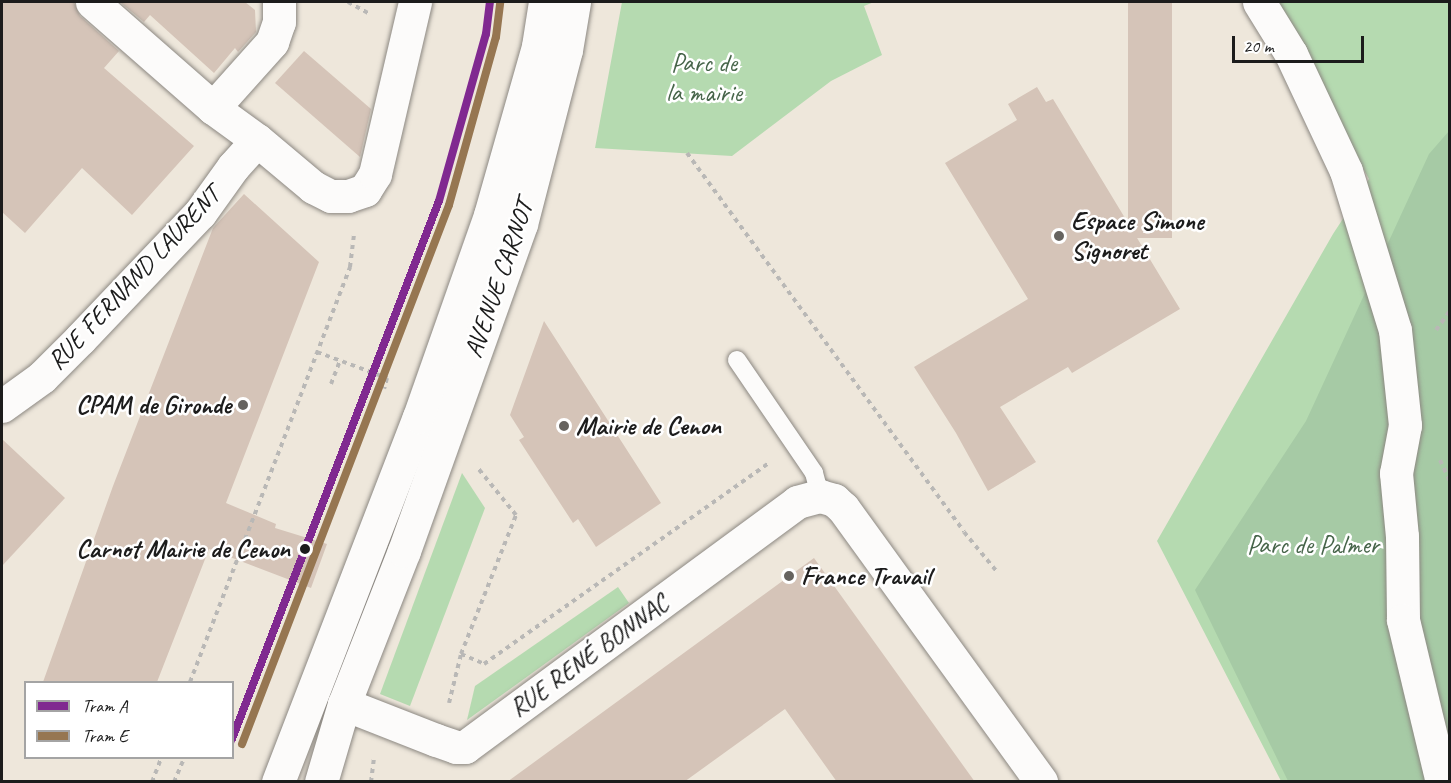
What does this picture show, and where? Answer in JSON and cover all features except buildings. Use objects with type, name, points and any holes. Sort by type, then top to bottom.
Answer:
[{"type":"street","points":[[92,2],[213,108],[257,140],[314,187],[331,196],[348,196],[365,190],[375,174],[415,2]]},
{"type":"street","points":[[213,108],[272,42],[279,22],[279,2]]},
{"type":"street","name":"AVENUE CARNOT","points":[[278,782],[419,417],[490,215],[538,46],[545,2]]},
{"type":"street","name":"AVENUE CARNOT","points":[[321,782],[344,704],[404,551],[520,224],[566,50],[574,2]]},
{"type":"street","points":[[1259,2],[1291,54],[1346,171],[1395,330],[1405,425],[1396,473],[1401,536],[1403,620],[1442,782]]},
{"type":"street","name":"RUE FERNAND LAURENT","points":[[2,406],[42,377],[88,331],[200,213],[233,167],[257,140]]},
{"type":"street","points":[[820,496],[834,500],[843,508],[1041,782]]},
{"type":"street","name":"RUE RENÉ BONNAC","points":[[344,704],[436,740],[456,747],[465,747],[797,502],[820,496]]},
{"type":"lane","points":[[737,360],[814,473],[820,496]]},
{"type":"path","points":[[687,153],[964,532],[998,573]]},
{"type":"path","points":[[190,681],[350,267],[354,227],[348,196]]},
{"type":"path","points":[[317,352],[387,378],[381,396]]},
{"type":"path","points":[[331,384],[340,360]]},
{"type":"path","points":[[461,654],[484,664],[795,444]]},
{"type":"path","points":[[436,740],[444,720],[461,654],[516,515],[477,467],[480,456]]},
{"type":"path","points":[[152,782],[161,759]]},
{"type":"path","points":[[174,782],[184,759]]},
{"type":"green space","name":"Parc de la mairie","points":[[622,2],[874,2],[864,6],[882,55],[831,81],[732,156],[595,148]]},
{"type":"green space","name":"Parc de Palmer","points":[[1272,2],[1449,2],[1449,781],[1281,781],[1157,541],[1333,234],[1369,179]]},
{"type":"green space","name":"Parc de Palmer","points":[[1449,131],[1449,781],[1288,781],[1195,590],[1306,421],[1429,154]]},
{"type":"green space","points":[[462,473],[485,508],[410,706],[380,694]]},
{"type":"green space","points":[[618,587],[629,603],[467,720],[475,686]]},
{"type":"tram line","name":"A","points":[[234,734],[439,201],[486,34],[490,2]]},
{"type":"tram line","name":"E","points":[[242,744],[449,205],[496,37],[500,3]]},
{"type":"place","name":"Espace Simone Signoret","points":[[1059,236]]},
{"type":"place","name":"CPAM de Gironde","points":[[243,405]]},
{"type":"place","name":"Mairie de Cenon","points":[[564,426]]},
{"type":"place","name":"Carnot Mairie de Cenon","points":[[305,549]]},
{"type":"place","name":"France Travail","points":[[789,576]]}]
